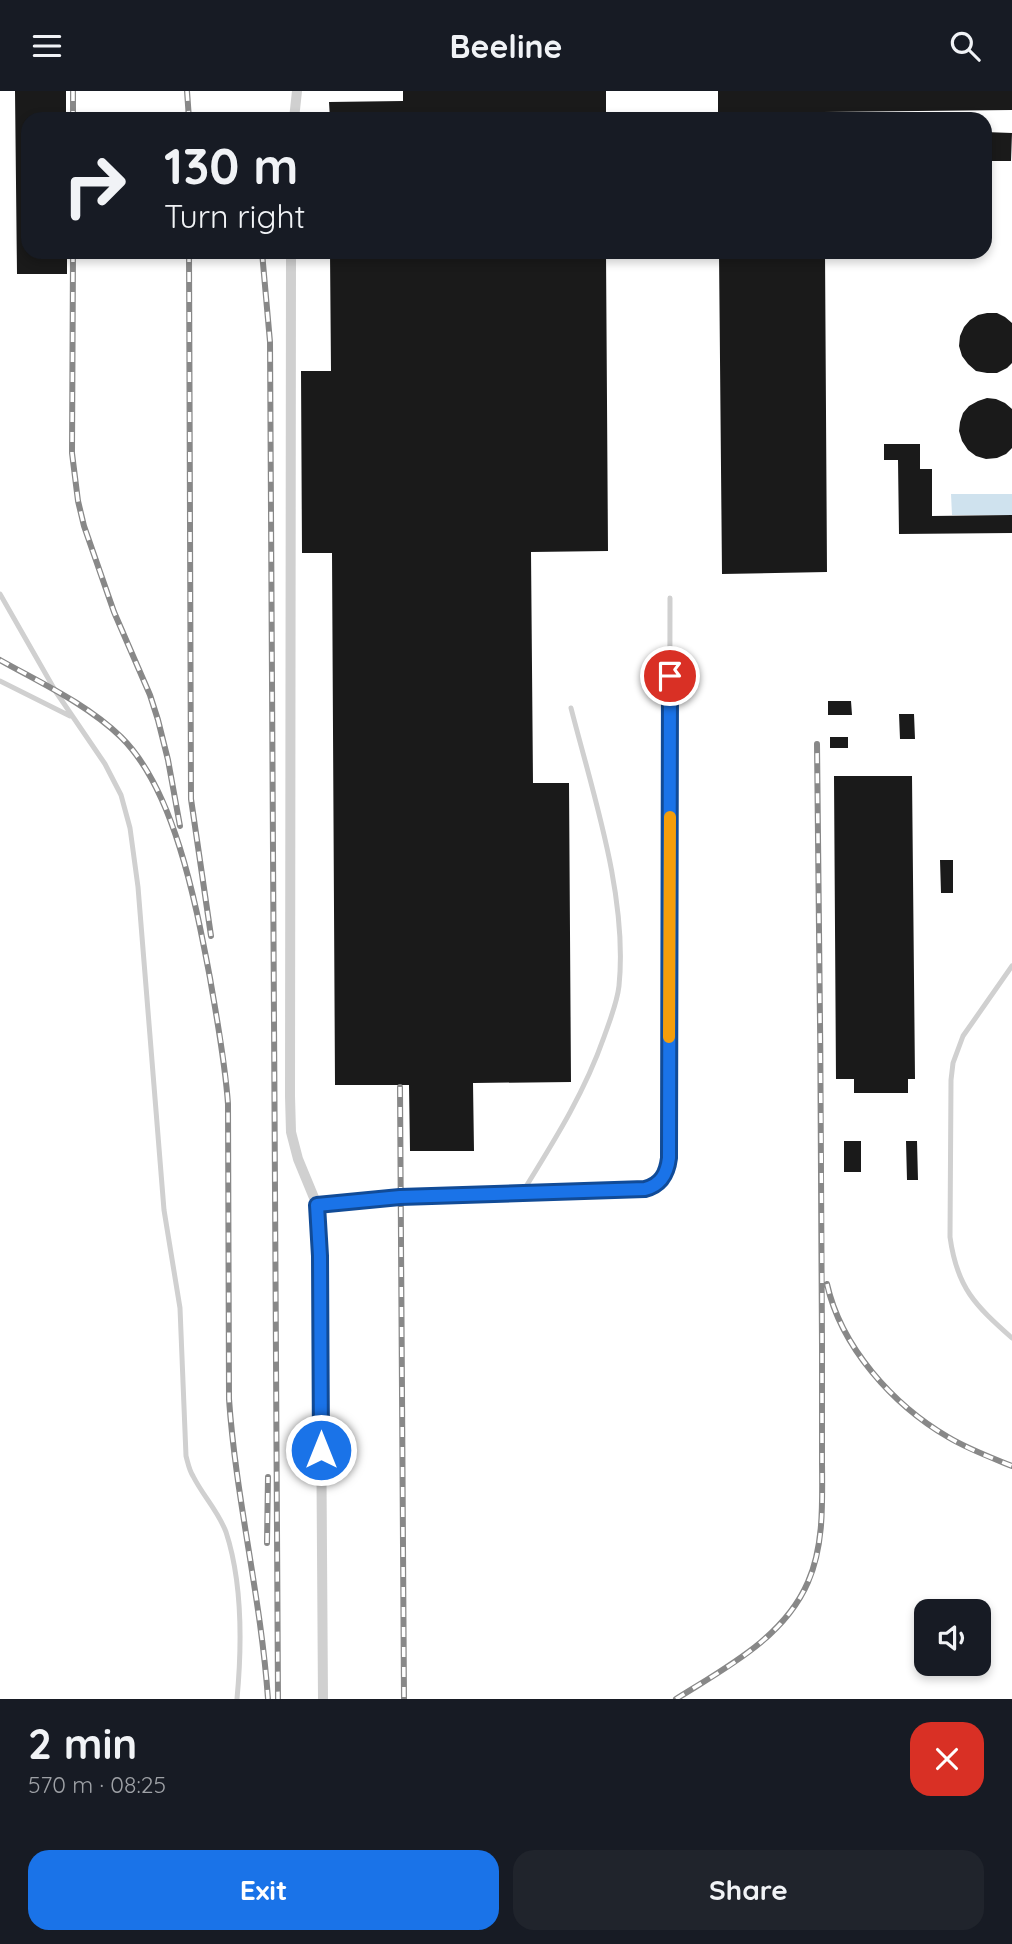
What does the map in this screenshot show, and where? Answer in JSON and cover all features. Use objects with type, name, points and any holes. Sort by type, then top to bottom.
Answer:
[{"type":"street","points":[[295,112],[297,91]]},
{"type":"street","points":[[290,259],[289,1096],[291,1132],[298,1159],[317,1205],[320,1256],[323,1699]]},
{"type":"lane","points":[[0,594],[56,692],[105,764],[121,795],[130,828],[138,887],[164,1210],[180,1308],[186,1456],[191,1474],[218,1514],[232,1556],[239,1622],[240,1668],[237,1699]]},
{"type":"lane","points":[[317,1205],[400,1197],[645,1189],[659,1183],[668,1168],[670,598]]},
{"type":"lane","points":[[0,681],[73,717]]},
{"type":"lane","points":[[522,1193],[569,1118],[589,1079],[619,986],[617,904],[601,824],[571,708]]},
{"type":"lane","points":[[1012,966],[962,1036],[953,1063],[950,1237],[954,1262],[971,1298],[1012,1338]]},
{"type":"water","points":[[951,494],[1012,494],[1012,515],[952,515]]},
{"type":"building","points":[[15,91],[66,91],[66,112],[21,112],[21,259],[67,259],[67,274],[17,274]]},
{"type":"building","points":[[403,91],[606,91],[606,112],[330,112],[329,102],[403,101]]},
{"type":"building","points":[[718,91],[1012,91],[1012,110],[718,112]]},
{"type":"building","points":[[992,132],[1012,133],[1011,161],[992,161]]},
{"type":"building","points":[[330,259],[606,259],[608,551],[531,552],[533,783],[569,783],[571,1082],[473,1083],[474,1151],[410,1151],[409,1085],[335,1085],[332,553],[302,553],[301,371],[331,371]]},
{"type":"building","points":[[719,259],[825,259],[827,572],[722,574]]},
{"type":"building","points":[[997,313],[1012,323],[1012,363],[997,373],[976,371],[962,356],[959,346],[964,327],[978,315]]},
{"type":"building","points":[[987,398],[996,399],[1012,409],[1012,448],[997,458],[986,459],[968,450],[959,431],[963,413],[969,406]]},
{"type":"building","points":[[884,444],[920,444],[920,469],[932,469],[932,516],[1012,515],[1012,533],[899,534],[898,460],[884,460]]},
{"type":"building","points":[[828,701],[851,701],[852,715],[828,715]]},
{"type":"building","points":[[899,714],[914,714],[915,739],[900,739]]},
{"type":"building","points":[[830,737],[848,737],[848,748],[830,748]]},
{"type":"building","points":[[834,776],[912,776],[915,1079],[908,1079],[908,1093],[854,1093],[854,1079],[836,1079]]},
{"type":"building","points":[[940,860],[953,860],[953,893],[941,893]]},
{"type":"building","points":[[844,1141],[861,1141],[861,1172],[844,1172]]},
{"type":"building","points":[[906,1141],[917,1141],[918,1180],[907,1180]]},
{"type":"railway","points":[[73,91],[73,112]]},
{"type":"railway","points":[[187,91],[188,112]]},
{"type":"railway","points":[[73,259],[72,453],[78,501],[114,612],[158,720],[180,826]]},
{"type":"railway","points":[[189,259],[191,799],[211,936]]},
{"type":"railway","points":[[263,259],[270,342],[278,1699]]},
{"type":"railway","points":[[0,660],[79,704],[121,737],[140,760],[156,787],[169,817],[190,884],[210,978],[227,1088],[229,1399],[268,1699]]},
{"type":"railway","points":[[676,1699],[751,1650],[784,1620],[808,1582],[820,1536],[822,1271],[817,744]]},
{"type":"railway","points":[[400,1087],[404,1699]]},
{"type":"railway","points":[[827,1284],[844,1330],[857,1352],[889,1391],[948,1437],[1012,1466]]},
{"type":"railway","points":[[267,1543],[268,1477]]},
{"type":"slow traffic","points":[[669,1037],[670,817]]},
{"type":"route","points":[[321,1450],[320,1256],[317,1205],[400,1197],[645,1189],[653,1187],[664,1177],[669,1158],[670,676]]}]
